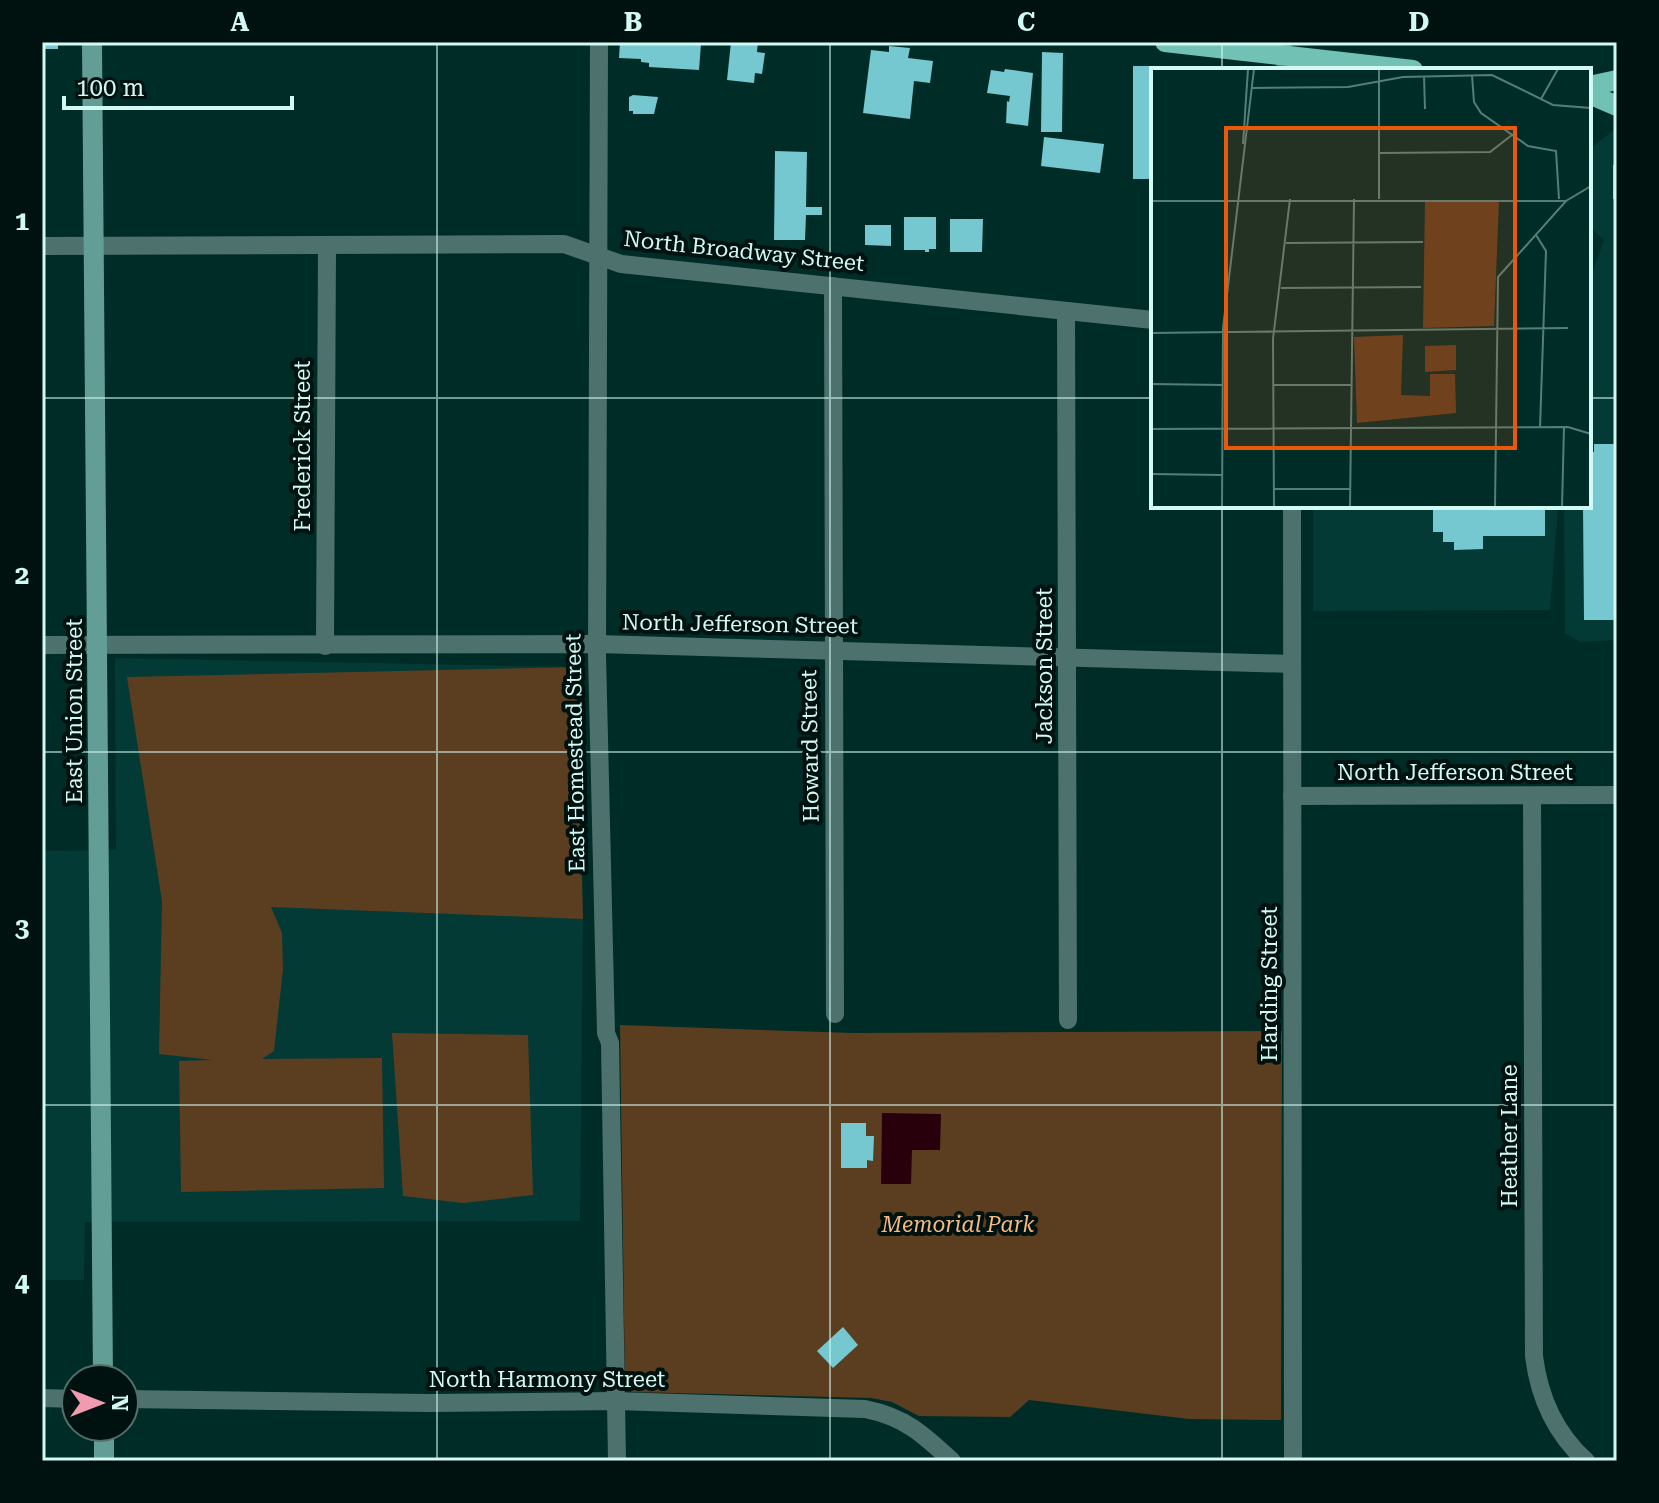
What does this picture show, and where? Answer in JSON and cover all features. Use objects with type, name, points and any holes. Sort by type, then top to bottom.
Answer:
[{"type":"main road","points":[[1165,42],[1395,68]]},
{"type":"main road","points":[[1591,86],[1617,80]]},
{"type":"main road","points":[[1591,95],[1617,106]]},
{"type":"street","name":"East Union Street","points":[[92,42],[103,1363]]},
{"type":"street","name":"East Homestead Street","points":[[599,42],[597,644],[606,1033],[610,1043],[617,1461]]},
{"type":"street","name":"North Broadway Street","points":[[42,246],[564,244],[621,264],[1151,320]]},
{"type":"street","name":"Frederick Street","points":[[325,646],[327,247]]},
{"type":"street","name":"Howard Street","points":[[833,286],[835,1014]]},
{"type":"street","name":"Jackson Street","points":[[1066,311],[1068,1020]]},
{"type":"street","name":"Harding Street","points":[[1292,508],[1293,1461]]},
{"type":"street","name":"North Jefferson Street","points":[[42,645],[597,644],[1292,664]]},
{"type":"street","name":"North Jefferson Street","points":[[1292,796],[1617,795]]},
{"type":"street","name":"Heather Lane","points":[[1532,796],[1534,1356],[1542,1395],[1551,1417],[1565,1439],[1586,1461]]},
{"type":"street","name":"North Harmony Street","points":[[140,1399],[428,1403],[616,1401],[865,1409],[904,1420],[952,1461]]},
{"type":"shaded area","points":[[1615,129],[1617,640],[1580,642],[1565,633],[1564,508],[1591,508],[1591,276],[1604,240],[1591,228],[1591,148]]},
{"type":"shaded area","points":[[1313,508],[1558,508],[1550,610],[1313,611]]},
{"type":"shaded area","points":[[115,658],[577,667],[583,919],[580,1221],[85,1222],[84,1280],[42,1280],[42,851],[116,850]]},
{"type":"shaded area","points":[[882,1113],[941,1114],[940,1150],[912,1150],[911,1184],[881,1184]]},
{"type":"green space","points":[[577,667],[583,919],[271,907],[282,933],[283,969],[274,1051],[262,1059],[382,1058],[384,1188],[181,1192],[179,1061],[213,1060],[159,1054],[162,901],[127,677]]},
{"type":"green space","name":"Memorial Park","points":[[620,1025],[853,1033],[1282,1031],[1281,1420],[1189,1419],[1029,1400],[1010,1417],[919,1416],[892,1402],[871,1398],[632,1392],[625,1386]]},
{"type":"green space","points":[[392,1033],[528,1035],[533,1195],[463,1203],[403,1196]]},
{"type":"building","points":[[44,42],[58,42],[58,49],[44,49]]},
{"type":"building","points":[[620,42],[701,44],[699,70],[649,67],[649,63],[641,62],[641,59],[619,58]]},
{"type":"building","points":[[731,42],[758,42],[757,52],[765,53],[762,74],[755,73],[754,83],[727,80]]},
{"type":"building","points":[[889,46],[910,48],[908,58],[933,61],[930,83],[914,81],[910,119],[863,113],[871,50],[889,52]]},
{"type":"building","points":[[1042,52],[1063,53],[1062,132],[1041,132]]},
{"type":"building","points":[[1133,66],[1162,66],[1151,68],[1151,179],[1133,179]]},
{"type":"building","points":[[1005,69],[1033,73],[1028,126],[1006,123],[1010,96],[987,93],[991,70],[1004,72]]},
{"type":"building","points":[[629,97],[658,97],[654,114],[633,114],[629,111]]},
{"type":"building","points":[[1044,137],[1104,144],[1100,173],[1041,166]]},
{"type":"building","points":[[775,151],[807,152],[806,207],[822,207],[822,215],[806,215],[805,240],[774,240]]},
{"type":"building","points":[[1613,165],[1617,165],[1617,199],[1613,199]]},
{"type":"building","points":[[904,217],[936,217],[936,249],[929,249],[929,252],[904,250]]},
{"type":"building","points":[[950,219],[983,219],[982,252],[950,252]]},
{"type":"building","points":[[865,225],[891,225],[891,246],[865,245]]},
{"type":"building","points":[[1594,444],[1617,444],[1617,620],[1584,620],[1583,508],[1591,508],[1591,452],[1594,452]]},
{"type":"building","points":[[1433,508],[1545,508],[1545,536],[1483,536],[1483,549],[1454,550],[1454,542],[1443,542],[1443,532],[1433,532]]},
{"type":"building","points":[[841,1123],[866,1123],[866,1136],[874,1136],[873,1161],[867,1160],[867,1168],[841,1168]]},
{"type":"building","points":[[843,1327],[858,1345],[833,1368],[817,1351]]}]
